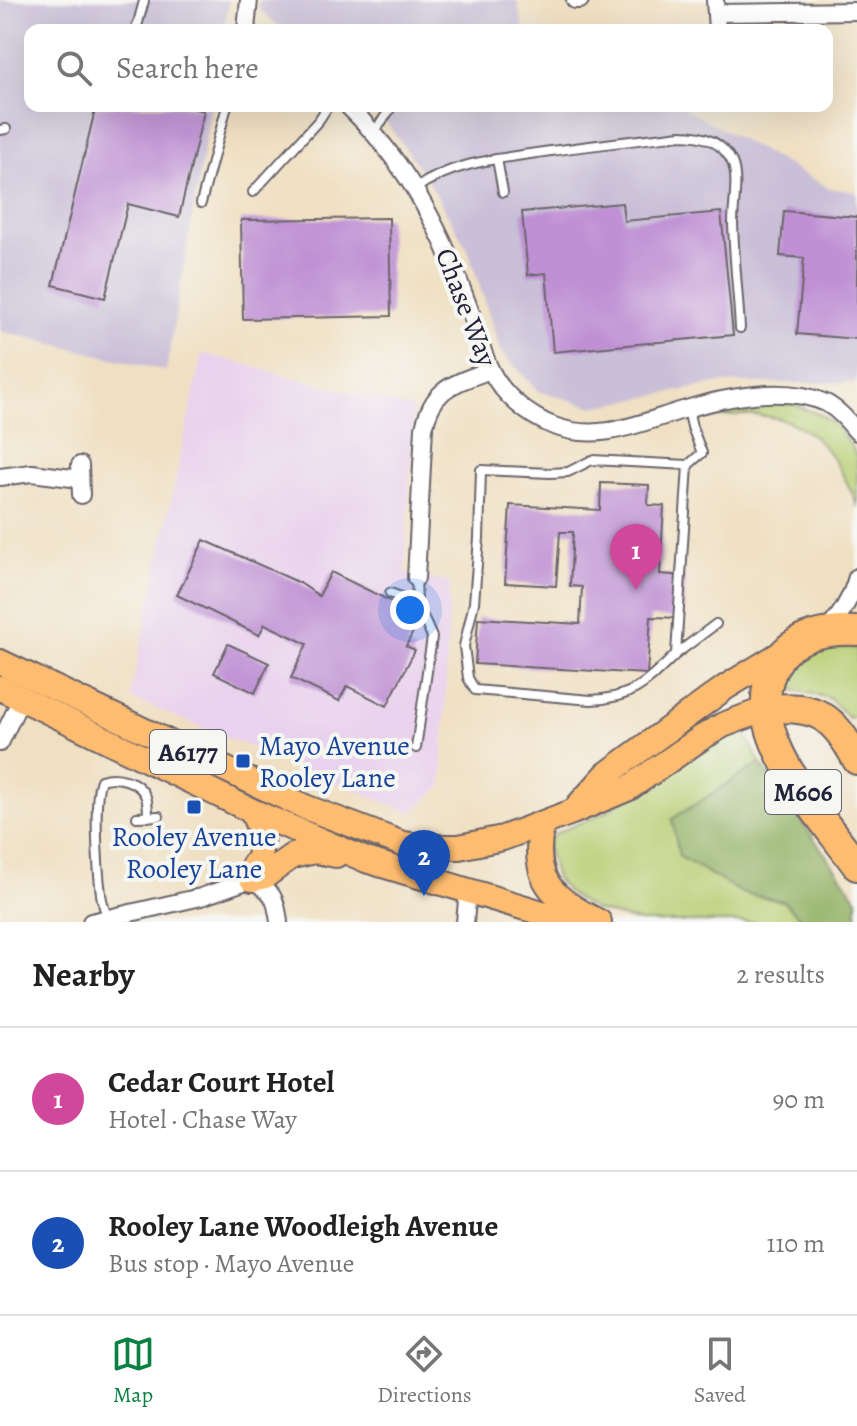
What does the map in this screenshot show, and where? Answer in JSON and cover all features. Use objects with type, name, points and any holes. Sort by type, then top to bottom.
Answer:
[{"type":"highway","name":"A6177","points":[[785,651],[806,637],[857,631]]},
{"type":"highway","points":[[766,709],[769,678],[785,651]]},
{"type":"highway","name":"M606","points":[[857,760],[844,737],[820,714],[796,708],[766,709],[771,734],[786,765],[857,866]]},
{"type":"main road","name":"A6177","points":[[572,812],[607,774],[726,687],[785,651]]},
{"type":"main road","name":"A6177","points":[[0,662],[305,807],[403,844],[432,847],[459,847],[503,838],[572,812],[629,788],[723,725],[766,709]]},
{"type":"main road","name":"A6177","points":[[11,694],[252,811],[366,860],[572,922]]},
{"type":"main road","points":[[252,811],[262,835],[252,879],[265,876],[292,856],[316,851],[366,860]]},
{"type":"main road","points":[[542,824],[538,857],[546,882],[572,908],[599,922]]},
{"type":"street","points":[[247,24],[249,0]]},
{"type":"street","points":[[716,14],[857,11]]},
{"type":"street","name":"Chase Way","points":[[354,112],[373,133],[414,190],[438,232],[455,270],[490,370],[514,402],[548,424],[564,430],[604,433],[688,408],[756,395],[797,396],[835,408],[857,432]]},
{"type":"street","points":[[416,578],[427,414],[433,401],[445,390],[490,370]]},
{"type":"street","points":[[0,477],[32,473],[80,480]]},
{"type":"street","points":[[824,633],[843,612],[857,577]]},
{"type":"street","points":[[0,743],[11,694]]},
{"type":"street","points":[[99,920],[201,897],[252,879],[266,889],[276,902],[279,922]]},
{"type":"street","points":[[465,922],[468,891]]},
{"type":"lane","points":[[138,24],[144,1]]},
{"type":"lane","points":[[201,203],[225,112]]},
{"type":"lane","points":[[253,192],[324,112]]},
{"type":"lane","points":[[373,133],[388,112]]},
{"type":"lane","points":[[414,190],[448,171],[497,159],[681,135],[702,136],[714,141],[733,165],[733,222],[740,328]]},
{"type":"lane","points":[[497,159],[503,192]]},
{"type":"lane","points":[[688,408],[702,453],[688,465],[592,460],[568,472],[481,470],[474,603],[464,646],[468,678],[475,690],[591,700],[621,697],[637,689],[716,624]]},
{"type":"lane","points":[[676,654],[688,465]]},
{"type":"lane","points":[[416,578],[417,603],[432,637],[416,748]]},
{"type":"lane","points":[[390,593],[417,603]]},
{"type":"lane","points":[[99,920],[97,789],[101,780],[110,777],[128,780],[141,789],[147,800],[148,817]]},
{"type":"lane","points":[[137,817],[159,816]]},
{"type":"shaded area","points":[[0,0],[229,0],[225,24],[24,24],[24,112],[210,112],[166,371],[0,331]]},
{"type":"shaded area","points":[[259,0],[517,0],[523,24],[276,24],[259,9]]},
{"type":"shaded area","points":[[376,112],[691,112],[829,188],[857,192],[857,383],[721,383],[594,407],[538,391],[501,352],[468,250],[428,180]]},
{"type":"shaded area","points":[[202,353],[413,409],[405,572],[416,578],[450,582],[442,786],[411,813],[130,698]]},
{"type":"green space","points":[[792,404],[835,424],[852,447],[857,458],[857,507],[849,485],[830,454],[803,429],[770,417],[731,415],[710,418],[737,408]]},
{"type":"green space","points":[[857,648],[857,715],[849,718],[829,698],[786,688],[794,670],[810,655],[822,649]]},
{"type":"green space","points":[[742,727],[760,763],[673,819],[742,893],[783,901],[805,922],[641,922],[595,910],[568,893],[556,878],[547,845],[554,834],[608,811],[722,732]]},
{"type":"green space","points":[[760,763],[857,899],[857,922],[805,922],[783,901],[742,893],[679,856],[672,819]]},
{"type":"building","points":[[95,112],[204,112],[179,217],[128,204],[105,298],[53,285]]},
{"type":"building","points":[[622,203],[624,221],[721,212],[733,335],[553,352],[546,273],[528,275],[522,212]]},
{"type":"building","points":[[784,211],[857,217],[857,339],[797,334],[804,258],[780,256]]},
{"type":"building","points":[[389,218],[391,316],[243,319],[241,220]]},
{"type":"building","points":[[601,483],[649,485],[648,505],[664,506],[660,574],[685,576],[683,618],[651,617],[647,674],[475,664],[478,618],[580,624],[582,587],[570,586],[573,532],[560,532],[556,586],[505,583],[510,505],[600,510]]},
{"type":"building","points":[[204,540],[300,583],[319,596],[331,572],[421,616],[406,646],[415,650],[387,706],[347,686],[339,701],[291,678],[307,644],[265,624],[259,635],[177,595]]},
{"type":"building","points":[[228,644],[269,663],[255,693],[214,673]]},
{"type":"place","name":"Cedar Court Hotel","points":[[636,590]]},
{"type":"place","name":"Mayo Avenue Rooley Lane","points":[[243,761]]},
{"type":"place","name":"Rooley Avenue Rooley Lane","points":[[194,807]]},
{"type":"place","name":"Rooley Lane Woodleigh Avenue","points":[[424,896]]}]
